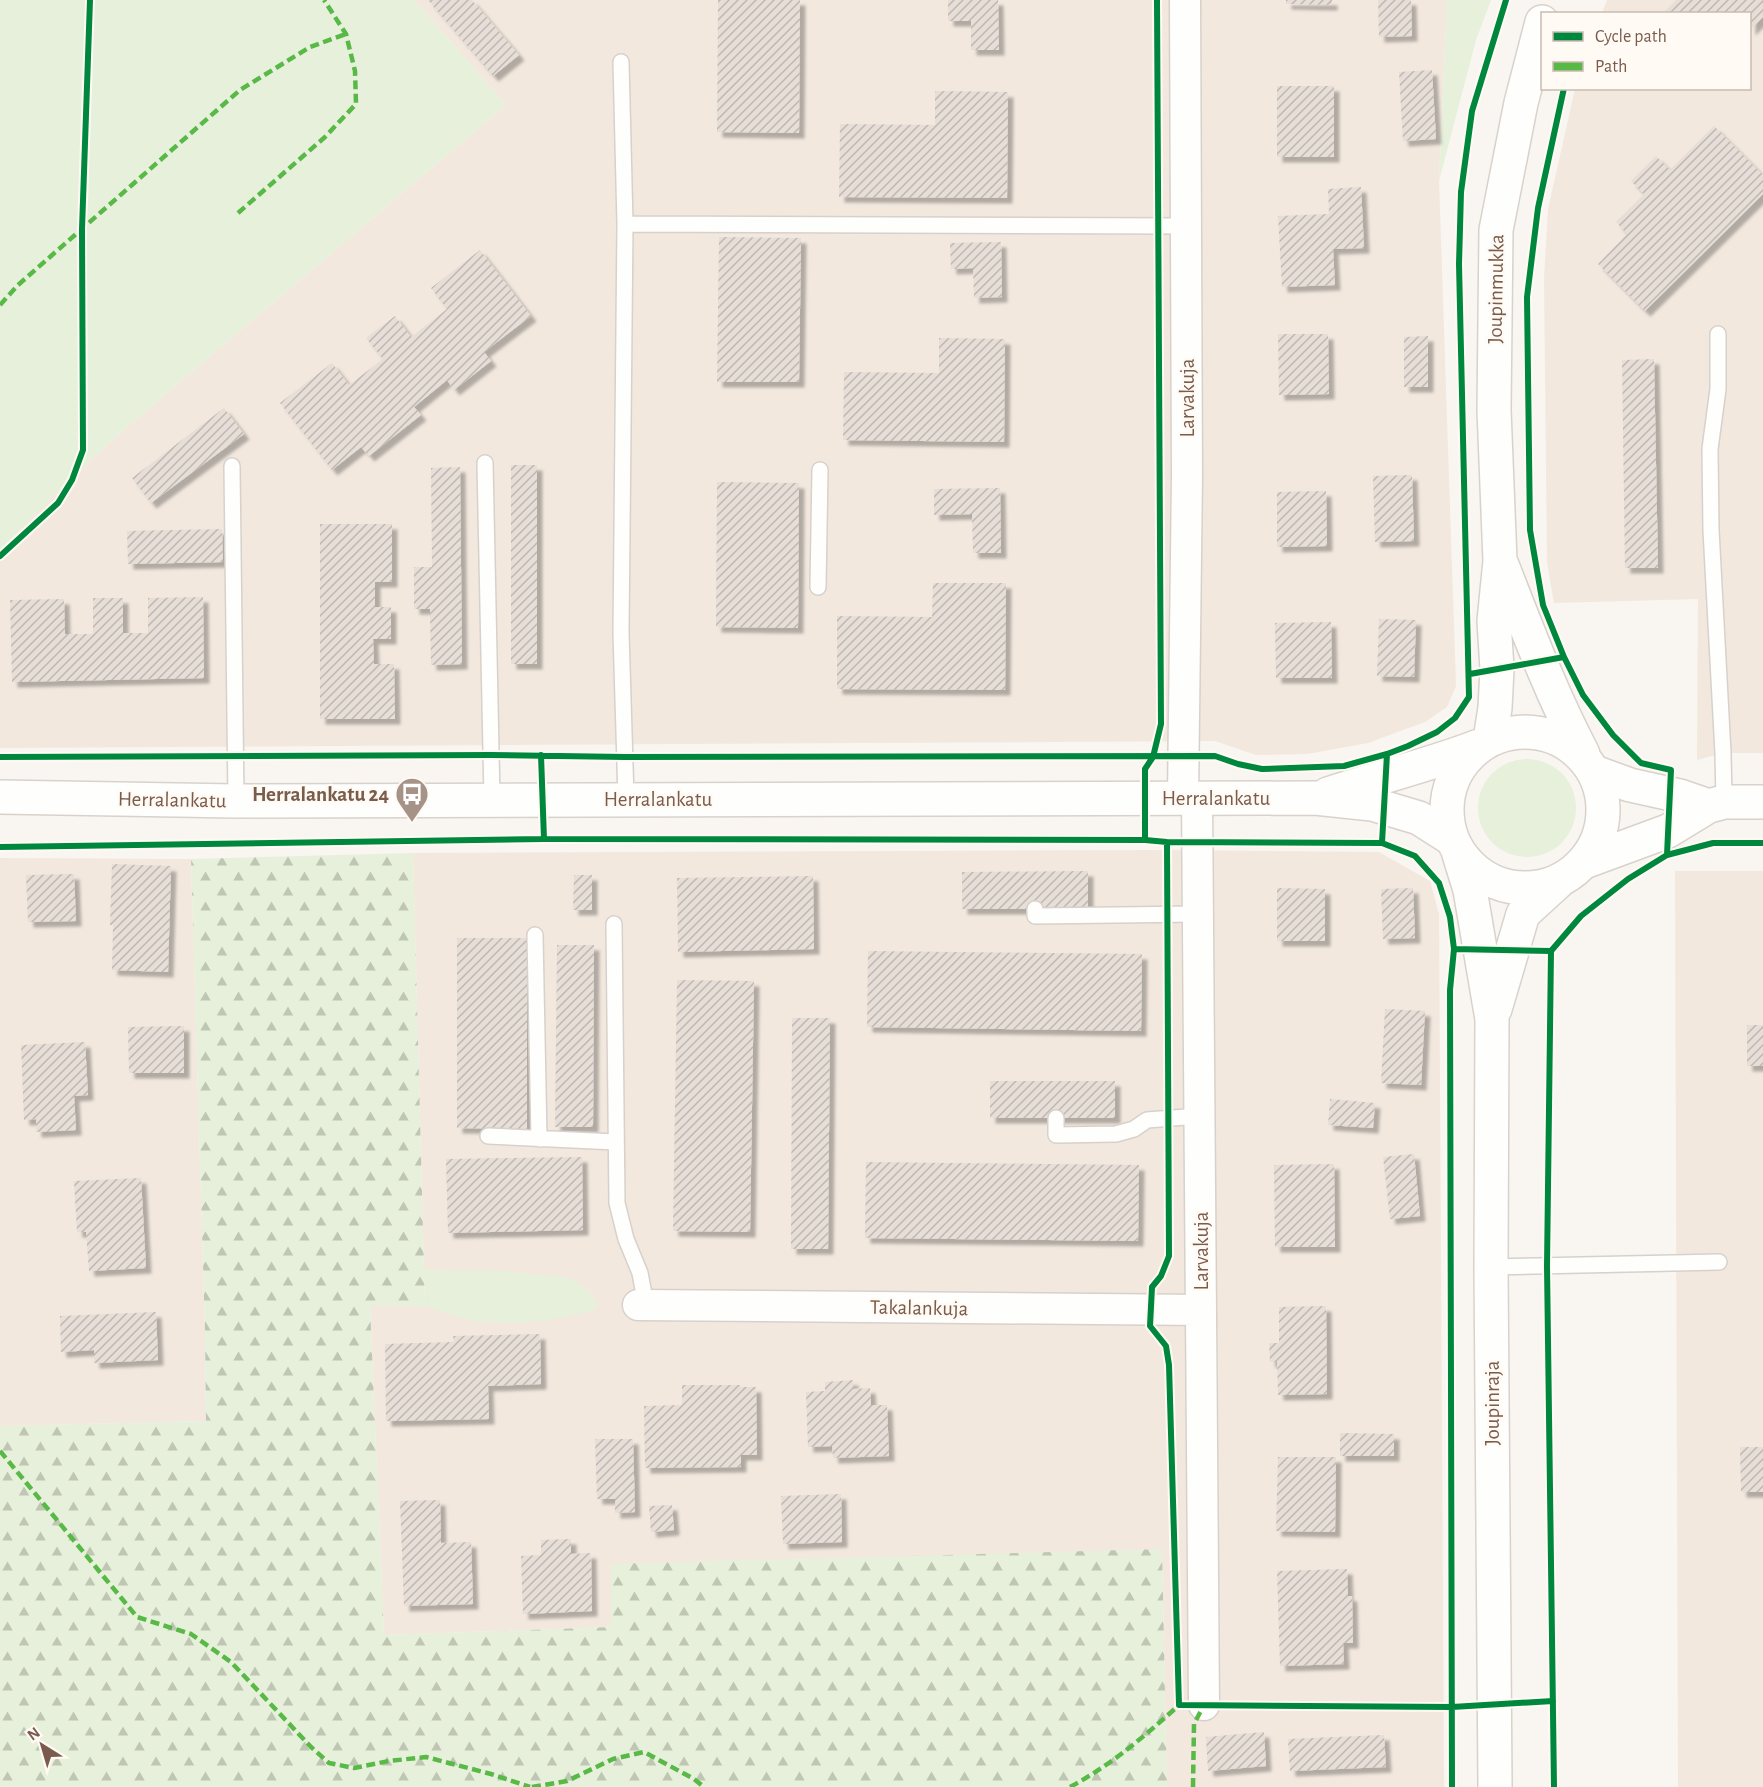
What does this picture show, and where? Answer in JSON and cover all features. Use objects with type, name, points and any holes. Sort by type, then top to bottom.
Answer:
[{"type":"street","name":"Larvakuja","points":[[1185,0],[1190,797],[1198,914],[1204,1705]]},
{"type":"street","name":"Joupinmukka","points":[[1485,743],[1497,669],[1494,621],[1500,561],[1494,410],[1496,230],[1521,102],[1541,26]]},
{"type":"street","name":"Joupinmukka","points":[[1500,561],[1539,662],[1561,712],[1590,766]]},
{"type":"street","points":[[1532,732],[1552,736],[1571,746],[1590,766],[1602,794],[1604,818],[1597,842],[1584,862],[1558,882],[1536,888],[1513,888],[1492,881],[1473,868],[1455,845],[1447,818],[1448,798],[1453,778],[1464,760],[1485,743],[1510,733],[1532,732]]},
{"type":"street","name":"Herralankatu","points":[[1315,798],[1438,761],[1485,743]]},
{"type":"street","points":[[1590,766],[1630,785],[1717,804],[1763,802]]},
{"type":"street","name":"Herralankatu","points":[[0,797],[236,801],[626,798],[1315,798],[1372,804],[1419,818],[1455,845]]},
{"type":"street","points":[[1584,862],[1668,831],[1717,804]]},
{"type":"street","name":"Joupinraja","points":[[1455,845],[1470,890],[1492,1019],[1491,1267],[1495,1787]]},
{"type":"street","name":"Joupinraja","points":[[1492,1019],[1522,914],[1558,882]]},
{"type":"street","name":"Takalankuja","points":[[642,1305],[1201,1310]]},
{"type":"lane","points":[[621,62],[625,224],[621,633],[626,798]]},
{"type":"lane","points":[[625,224],[1186,226]]},
{"type":"lane","points":[[1717,804],[1723,753],[1711,530],[1710,449],[1718,389],[1718,334]]},
{"type":"lane","points":[[486,464],[492,799]]},
{"type":"lane","points":[[232,466],[236,801]]},
{"type":"lane","points":[[818,587],[820,471]]},
{"type":"lane","points":[[1035,909],[1035,916],[1198,914]]},
{"type":"lane","points":[[614,924],[617,1203],[626,1239],[640,1273],[642,1305]]},
{"type":"lane","points":[[535,935],[539,1139]]},
{"type":"lane","points":[[1056,1118],[1056,1135],[1116,1134],[1134,1129],[1147,1120],[1199,1116]]},
{"type":"lane","points":[[488,1136],[616,1142]]},
{"type":"lane","points":[[1491,1267],[1719,1262]]},
{"type":"shaded area","points":[[414,0],[1447,0],[1439,181],[1456,686],[1447,707],[1425,722],[1368,743],[1307,754],[1256,755],[1215,741],[0,748],[0,550],[67,482],[121,432],[506,105]]},
{"type":"shaded area","points":[[1607,0],[1763,0],[1763,753],[1723,753],[1697,760],[1698,599],[1554,603],[1547,562],[1544,279],[1548,209],[1575,90],[1751,90],[1751,12],[1602,12]]},
{"type":"shaded area","points":[[1148,850],[1379,852],[1430,881],[1439,914],[1444,1787],[1167,1787],[1162,1550],[611,1565],[611,1627],[384,1635],[370,1306],[425,1306],[413,853]]},
{"type":"shaded area","points":[[0,858],[191,859],[206,1421],[0,1426]]},
{"type":"shaded area","points":[[1675,871],[1763,871],[1763,1787],[1678,1787]]},
{"type":"green space","points":[[0,0],[414,0],[506,105],[121,432],[67,482],[0,550]]},
{"type":"green space","points":[[1447,0],[1491,0],[1476,40],[1439,181]]},
{"type":"green space","points":[[1527,759],[1537,760],[1554,767],[1568,781],[1575,798],[1575,818],[1568,835],[1554,849],[1537,856],[1527,857],[1517,856],[1500,849],[1486,835],[1479,818],[1478,808],[1479,798],[1486,781],[1500,767],[1517,760]]},
{"type":"green space","points":[[413,853],[425,1306],[370,1306],[384,1635],[611,1627],[611,1564],[1162,1549],[1167,1787],[0,1787],[0,1426],[206,1421],[191,859]]},
{"type":"green space","points":[[425,1270],[502,1271],[571,1278],[590,1291],[599,1308],[584,1313],[533,1321],[498,1322],[465,1319],[425,1306]]},
{"type":"building","points":[[428,0],[472,0],[519,55],[493,76]]},
{"type":"building","points":[[718,0],[800,0],[799,133],[717,132]]},
{"type":"building","points":[[948,0],[998,0],[999,50],[971,50],[971,21],[948,21]]},
{"type":"building","points":[[1286,0],[1332,0],[1332,5],[1286,4]]},
{"type":"building","points":[[1378,0],[1411,0],[1412,36],[1379,37]]},
{"type":"building","points":[[1676,0],[1763,0],[1763,17],[1751,29],[1751,12],[1664,12]]},
{"type":"building","points":[[1432,70],[1436,139],[1403,141],[1399,72]]},
{"type":"building","points":[[1277,86],[1334,86],[1334,157],[1277,157]]},
{"type":"building","points":[[935,91],[1008,92],[1007,198],[839,197],[840,124],[935,125]]},
{"type":"building","points":[[1714,126],[1763,175],[1763,194],[1645,311],[1598,264],[1627,234],[1616,222],[1644,194],[1631,181],[1656,156],[1670,170]]},
{"type":"building","points":[[1361,187],[1364,248],[1333,249],[1335,285],[1282,287],[1278,216],[1329,214],[1328,189]]},
{"type":"building","points":[[719,237],[801,238],[799,382],[717,382]]},
{"type":"building","points":[[1001,242],[1002,297],[974,298],[973,268],[951,269],[950,243]]},
{"type":"building","points":[[480,250],[531,316],[484,352],[491,361],[454,390],[447,380],[414,407],[421,415],[369,456],[361,447],[332,470],[280,403],[332,363],[349,385],[383,359],[366,338],[395,316],[411,337],[447,309],[431,288]]},
{"type":"building","points":[[1278,334],[1328,334],[1329,394],[1279,395]]},
{"type":"building","points":[[1428,336],[1428,387],[1404,387],[1404,337]]},
{"type":"building","points":[[939,338],[1005,339],[1004,442],[843,440],[844,372],[939,373]]},
{"type":"building","points":[[1654,359],[1658,568],[1625,568],[1622,360]]},
{"type":"building","points":[[224,408],[244,434],[151,503],[132,478]]},
{"type":"building","points":[[511,465],[537,465],[537,664],[511,664]]},
{"type":"building","points":[[460,467],[462,664],[431,665],[430,609],[414,609],[414,567],[432,567],[431,468]]},
{"type":"building","points":[[1412,475],[1414,541],[1375,542],[1373,476]]},
{"type":"building","points":[[717,482],[799,483],[798,628],[716,627]]},
{"type":"building","points":[[1000,488],[1001,553],[973,553],[972,514],[934,515],[934,489]]},
{"type":"building","points":[[1326,491],[1327,546],[1277,547],[1277,492]]},
{"type":"building","points":[[320,524],[392,524],[392,582],[375,582],[375,607],[391,607],[391,639],[373,639],[374,664],[394,664],[395,719],[320,719]]},
{"type":"building","points":[[222,529],[223,562],[128,564],[127,531]]},
{"type":"building","points":[[933,583],[1006,583],[1005,690],[837,689],[837,616],[932,617]]},
{"type":"building","points":[[203,597],[204,678],[12,682],[10,600],[64,599],[65,634],[93,634],[93,598],[123,598],[123,633],[148,633],[148,598]]},
{"type":"building","points":[[1379,619],[1416,620],[1414,677],[1377,676]]},
{"type":"building","points":[[1331,622],[1332,678],[1276,678],[1275,623]]},
{"type":"building","points":[[112,864],[171,866],[168,972],[112,970],[113,925],[110,925]]},
{"type":"building","points":[[1088,871],[1088,909],[962,909],[962,872]]},
{"type":"building","points":[[74,874],[76,921],[28,922],[26,875]]},
{"type":"building","points":[[574,875],[592,875],[592,910],[573,910]]},
{"type":"building","points":[[813,876],[814,949],[678,952],[677,878]]},
{"type":"building","points":[[1277,888],[1325,889],[1325,941],[1277,941]]},
{"type":"building","points":[[1413,888],[1415,938],[1383,939],[1381,889]]},
{"type":"building","points":[[457,938],[527,938],[527,1129],[457,1128]]},
{"type":"building","points":[[557,945],[594,945],[593,1127],[555,1127]]},
{"type":"building","points":[[868,951],[1142,954],[1141,1031],[867,1027]]},
{"type":"building","points":[[677,980],[754,981],[750,1232],[673,1231]]},
{"type":"building","points":[[1385,1009],[1425,1011],[1421,1085],[1381,1083]]},
{"type":"building","points":[[792,1018],[830,1018],[828,1249],[791,1249]]},
{"type":"building","points":[[1747,1025],[1763,1025],[1763,1066],[1747,1066]]},
{"type":"building","points":[[184,1026],[184,1073],[129,1073],[128,1027]]},
{"type":"building","points":[[85,1042],[88,1095],[74,1096],[76,1130],[36,1132],[36,1119],[24,1120],[21,1045]]},
{"type":"building","points":[[990,1081],[1115,1081],[1115,1118],[990,1118]]},
{"type":"building","points":[[1330,1099],[1375,1103],[1373,1128],[1328,1125]]},
{"type":"building","points":[[1414,1154],[1420,1216],[1390,1219],[1383,1157]]},
{"type":"building","points":[[582,1157],[583,1230],[448,1233],[446,1159]]},
{"type":"building","points":[[866,1162],[1139,1165],[1138,1241],[865,1238]]},
{"type":"building","points":[[1334,1164],[1335,1247],[1275,1247],[1274,1165]]},
{"type":"building","points":[[141,1178],[146,1268],[89,1271],[86,1232],[77,1232],[74,1181]]},
{"type":"building","points":[[1326,1306],[1327,1394],[1278,1395],[1277,1362],[1270,1362],[1269,1343],[1279,1343],[1279,1307]]},
{"type":"building","points":[[156,1312],[158,1360],[94,1363],[94,1350],[61,1352],[60,1316]]},
{"type":"building","points":[[540,1334],[541,1384],[488,1386],[489,1419],[386,1421],[385,1344],[454,1342],[453,1336]]},
{"type":"building","points":[[853,1380],[853,1389],[870,1388],[871,1405],[887,1405],[889,1456],[833,1458],[832,1446],[808,1447],[806,1392],[825,1391],[825,1382]]},
{"type":"building","points":[[682,1385],[756,1387],[757,1455],[741,1455],[741,1467],[645,1468],[644,1406],[682,1405]]},
{"type":"building","points":[[1340,1433],[1394,1434],[1394,1456],[1340,1456]]},
{"type":"building","points":[[595,1439],[633,1439],[635,1512],[615,1513],[615,1499],[597,1499]]},
{"type":"building","points":[[1740,1447],[1763,1447],[1763,1492],[1741,1492]]},
{"type":"building","points":[[1278,1457],[1336,1457],[1335,1532],[1276,1531]]},
{"type":"building","points":[[841,1494],[842,1542],[783,1544],[781,1496]]},
{"type":"building","points":[[440,1500],[441,1543],[471,1542],[473,1604],[404,1606],[400,1501]]},
{"type":"building","points":[[672,1505],[674,1530],[651,1532],[649,1506]]},
{"type":"building","points":[[571,1539],[571,1554],[591,1553],[592,1611],[523,1614],[521,1556],[541,1555],[541,1540]]},
{"type":"building","points":[[1347,1569],[1348,1596],[1352,1596],[1353,1643],[1343,1643],[1344,1664],[1280,1666],[1277,1571]]},
{"type":"building","points":[[1264,1732],[1266,1766],[1208,1771],[1206,1737]]},
{"type":"building","points":[[1384,1735],[1386,1767],[1290,1771],[1288,1739]]},
{"type":"marked path","points":[[238,213],[325,137],[356,104],[355,71],[346,34],[324,0]]},
{"type":"marked path","points":[[0,305],[18,285],[240,90],[310,47],[346,34]]},
{"type":"marked path","points":[[0,1451],[137,1617],[191,1634],[231,1662],[329,1763],[354,1768],[426,1757],[530,1787]]},
{"type":"marked path","points":[[1070,1787],[1127,1749],[1179,1705]]},
{"type":"marked path","points":[[1193,1787],[1194,1724],[1204,1705]]},
{"type":"marked path","points":[[532,1787],[567,1781],[613,1759],[644,1752],[694,1779],[704,1787]]},
{"type":"cycle path","points":[[0,556],[58,503],[72,480],[83,450],[82,229],[90,0]]},
{"type":"cycle path","points":[[1145,840],[1145,769],[1153,757],[1161,724],[1157,0]]},
{"type":"cycle path","points":[[0,757],[1215,756],[1262,769],[1344,766],[1387,754],[1437,732],[1455,718],[1469,697],[1459,264],[1461,192],[1472,111],[1506,0]]},
{"type":"cycle path","points":[[1564,90],[1538,208],[1527,297],[1530,530],[1543,605],[1564,657],[1583,695],[1613,735],[1641,763],[1671,770],[1667,855]]},
{"type":"cycle path","points":[[1470,674],[1564,657]]},
{"type":"cycle path","points":[[1382,843],[1387,754]]},
{"type":"cycle path","points":[[541,755],[544,839]]},
{"type":"cycle path","points":[[0,847],[544,839],[1145,840],[1382,843],[1415,856],[1439,883],[1450,917],[1454,949],[1551,951],[1581,916],[1628,879],[1667,855],[1713,843],[1763,843]]},
{"type":"cycle path","points":[[1167,842],[1169,1256],[1161,1276],[1152,1287],[1150,1326],[1166,1346],[1169,1365],[1179,1705],[1452,1707],[1553,1701]]},
{"type":"cycle path","points":[[1452,1787],[1450,990],[1454,949]]},
{"type":"cycle path","points":[[1551,951],[1547,1266],[1554,1787]]},
{"type":"place","name":"Herralankatu 24","points":[[412,823]]}]
